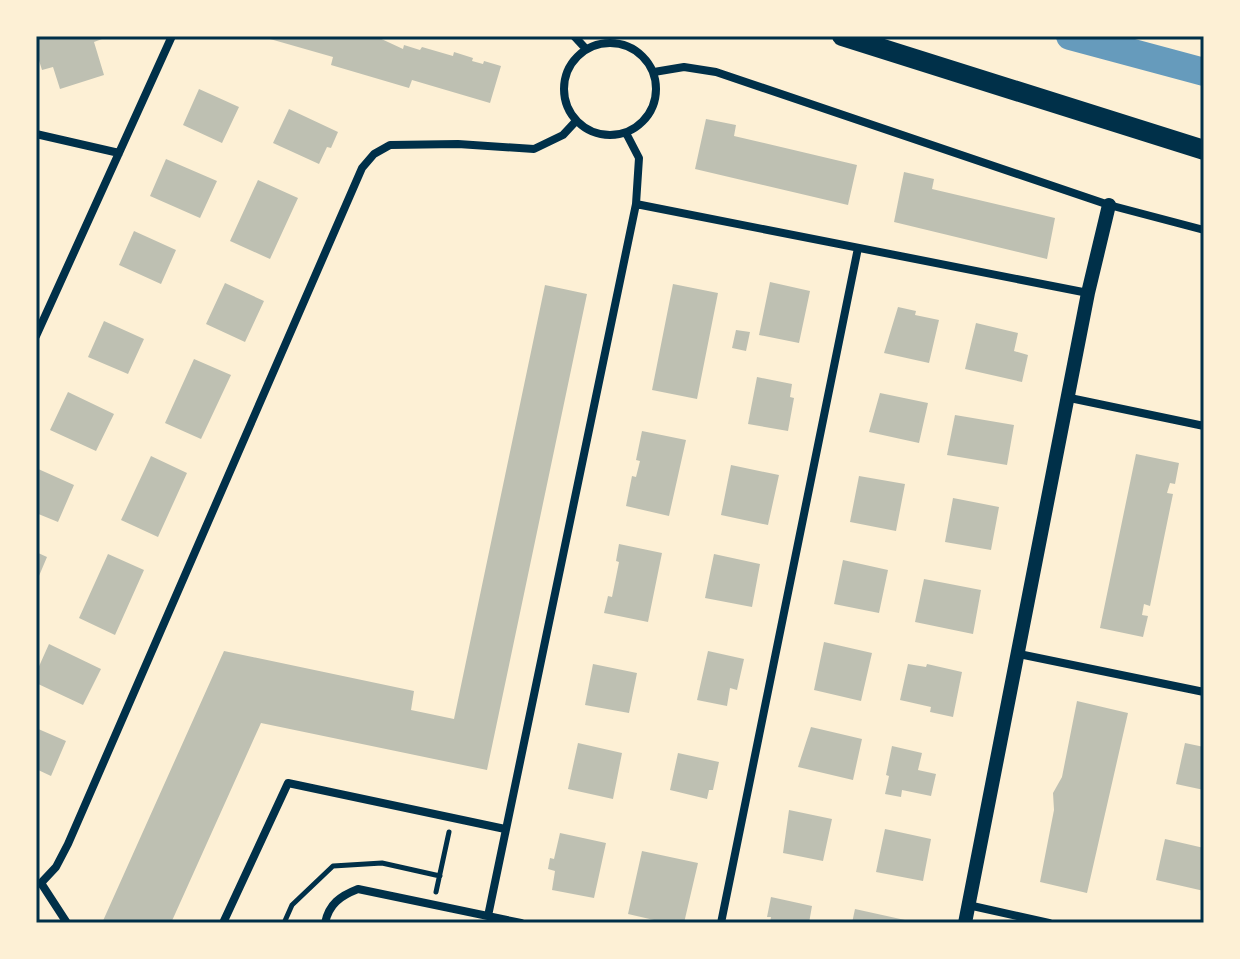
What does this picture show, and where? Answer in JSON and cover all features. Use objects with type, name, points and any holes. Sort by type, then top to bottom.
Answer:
[{"type":"main road","points":[[842,36],[1204,150]]},
{"type":"street","points":[[36,336],[172,36]]},
{"type":"street","points":[[574,36],[586,49]]},
{"type":"street","points":[[612,42],[625,45],[647,60],[654,72],[655,101],[649,115],[639,126],[626,133],[599,134],[576,121],[568,110],[564,82],[575,58],[586,49],[612,42]]},
{"type":"street","points":[[654,72],[684,67],[716,72],[1109,205],[1204,230]]},
{"type":"street","points":[[67,923],[38,884],[56,867],[68,844],[362,168],[374,154],[390,145],[458,144],[534,149],[563,135],[576,121]]},
{"type":"street","points":[[488,916],[636,204],[639,158],[626,133]]},
{"type":"street","points":[[36,134],[119,153]]},
{"type":"street","points":[[636,204],[1088,293]]},
{"type":"street","points":[[965,923],[1070,398],[1088,293],[1109,205]]},
{"type":"street","points":[[721,923],[858,248]]},
{"type":"street","points":[[1070,398],[1204,426]]},
{"type":"street","points":[[1019,654],[1204,692]]},
{"type":"street","points":[[223,923],[288,783],[505,829]]},
{"type":"street","points":[[325,923],[327,912],[340,896],[358,889],[521,923]]},
{"type":"street","points":[[968,905],[1049,923]]},
{"type":"path","points":[[433,905],[452,818]]},
{"type":"building","points":[[36,36],[110,36],[94,42],[104,75],[60,89],[53,67],[42,70],[36,51]]},
{"type":"building","points":[[375,36],[403,49],[404,45],[420,50],[422,47],[453,56],[454,52],[473,58],[472,61],[501,66],[490,103],[412,80],[409,88],[331,65],[333,57],[263,37]]},
{"type":"building","points":[[199,89],[239,107],[222,143],[183,125]]},
{"type":"building","points":[[289,109],[338,132],[319,164],[273,143]]},
{"type":"building","points":[[706,119],[736,125],[734,136],[857,165],[848,205],[695,169]]},
{"type":"building","points":[[166,159],[217,181],[200,218],[150,196]]},
{"type":"building","points":[[904,172],[934,179],[932,189],[1055,218],[1047,259],[894,222]]},
{"type":"building","points":[[258,180],[298,198],[270,259],[230,241]]},
{"type":"building","points":[[134,231],[176,250],[161,284],[119,265]]},
{"type":"building","points":[[770,282],[810,291],[799,343],[759,335]]},
{"type":"building","points":[[225,283],[264,301],[245,342],[206,324]]},
{"type":"building","points":[[673,284],[718,293],[697,399],[652,390]]},
{"type":"building","points":[[545,285],[587,294],[487,770],[261,723],[171,923],[102,923],[224,651],[414,691],[411,710],[454,719]]},
{"type":"building","points":[[898,307],[916,311],[915,315],[939,320],[929,363],[884,353]]},
{"type":"building","points":[[104,321],[144,339],[128,374],[88,357]]},
{"type":"building","points":[[976,323],[1018,333],[1014,351],[1028,355],[1022,382],[965,369]]},
{"type":"building","points":[[736,330],[750,332],[746,351],[732,348]]},
{"type":"building","points":[[194,359],[231,375],[201,439],[165,423]]},
{"type":"building","points":[[757,377],[792,384],[790,397],[794,398],[788,431],[748,424]]},
{"type":"building","points":[[68,392],[114,414],[96,451],[50,430]]},
{"type":"building","points":[[880,393],[928,403],[919,443],[869,432]]},
{"type":"building","points":[[955,415],[1014,425],[1007,465],[947,455]]},
{"type":"building","points":[[642,431],[686,440],[669,516],[626,506],[632,476],[636,477],[640,461],[636,460]]},
{"type":"building","points":[[1136,454],[1179,463],[1175,484],[1170,483],[1167,493],[1173,494],[1150,606],[1144,604],[1142,615],[1148,616],[1143,637],[1100,628]]},
{"type":"building","points":[[151,456],[187,473],[158,537],[121,520]]},
{"type":"building","points":[[731,465],[779,475],[768,525],[721,515]]},
{"type":"building","points":[[36,468],[74,485],[58,522],[36,513]]},
{"type":"building","points":[[859,476],[905,484],[896,531],[850,522]]},
{"type":"building","points":[[953,498],[999,507],[991,550],[945,542]]},
{"type":"building","points":[[619,544],[662,553],[648,622],[604,613],[608,596],[612,597]]},
{"type":"building","points":[[36,552],[47,557],[36,583]]},
{"type":"building","points":[[108,554],[144,570],[115,635],[79,618]]},
{"type":"building","points":[[714,554],[760,564],[752,607],[705,598]]},
{"type":"building","points":[[843,560],[888,570],[879,613],[834,604]]},
{"type":"building","points":[[924,579],[981,590],[973,634],[915,622]]},
{"type":"building","points":[[824,642],[872,653],[861,701],[814,690]]},
{"type":"building","points":[[49,644],[101,669],[83,705],[36,683],[36,673]]},
{"type":"building","points":[[708,651],[744,659],[737,690],[730,688],[727,706],[697,700]]},
{"type":"building","points":[[593,664],[637,673],[629,713],[585,705]]},
{"type":"building","points":[[908,664],[926,667],[927,664],[962,672],[953,717],[930,712],[931,707],[900,700]]},
{"type":"building","points":[[1077,701],[1128,713],[1087,893],[1040,882],[1054,810],[1053,793],[1062,777]]},
{"type":"building","points":[[811,727],[862,739],[853,780],[798,767]]},
{"type":"building","points":[[36,728],[66,741],[51,776],[36,769]]},
{"type":"building","points":[[578,743],[622,753],[613,799],[568,789]]},
{"type":"building","points":[[1185,743],[1204,747],[1204,790],[1176,784]]},
{"type":"building","points":[[892,746],[922,753],[918,770],[936,774],[931,796],[902,790],[901,797],[885,794]]},
{"type":"building","points":[[678,753],[719,762],[713,790],[709,790],[707,799],[670,790]]},
{"type":"building","points":[[789,810],[832,819],[823,861],[783,853]]},
{"type":"building","points":[[885,829],[931,839],[923,881],[876,872]]},
{"type":"building","points":[[560,833],[606,843],[594,898],[552,890],[555,871],[548,869],[550,858],[554,859]]},
{"type":"building","points":[[1165,839],[1204,848],[1204,891],[1156,880]]},
{"type":"building","points":[[642,851],[698,863],[684,923],[667,923],[628,914]]},
{"type":"building","points":[[771,897],[812,906],[809,923],[770,923],[771,917],[767,917]]},
{"type":"building","points":[[855,909],[914,922],[852,923]]},
{"type":"waterway","points":[[1070,36],[1204,72]]}]
